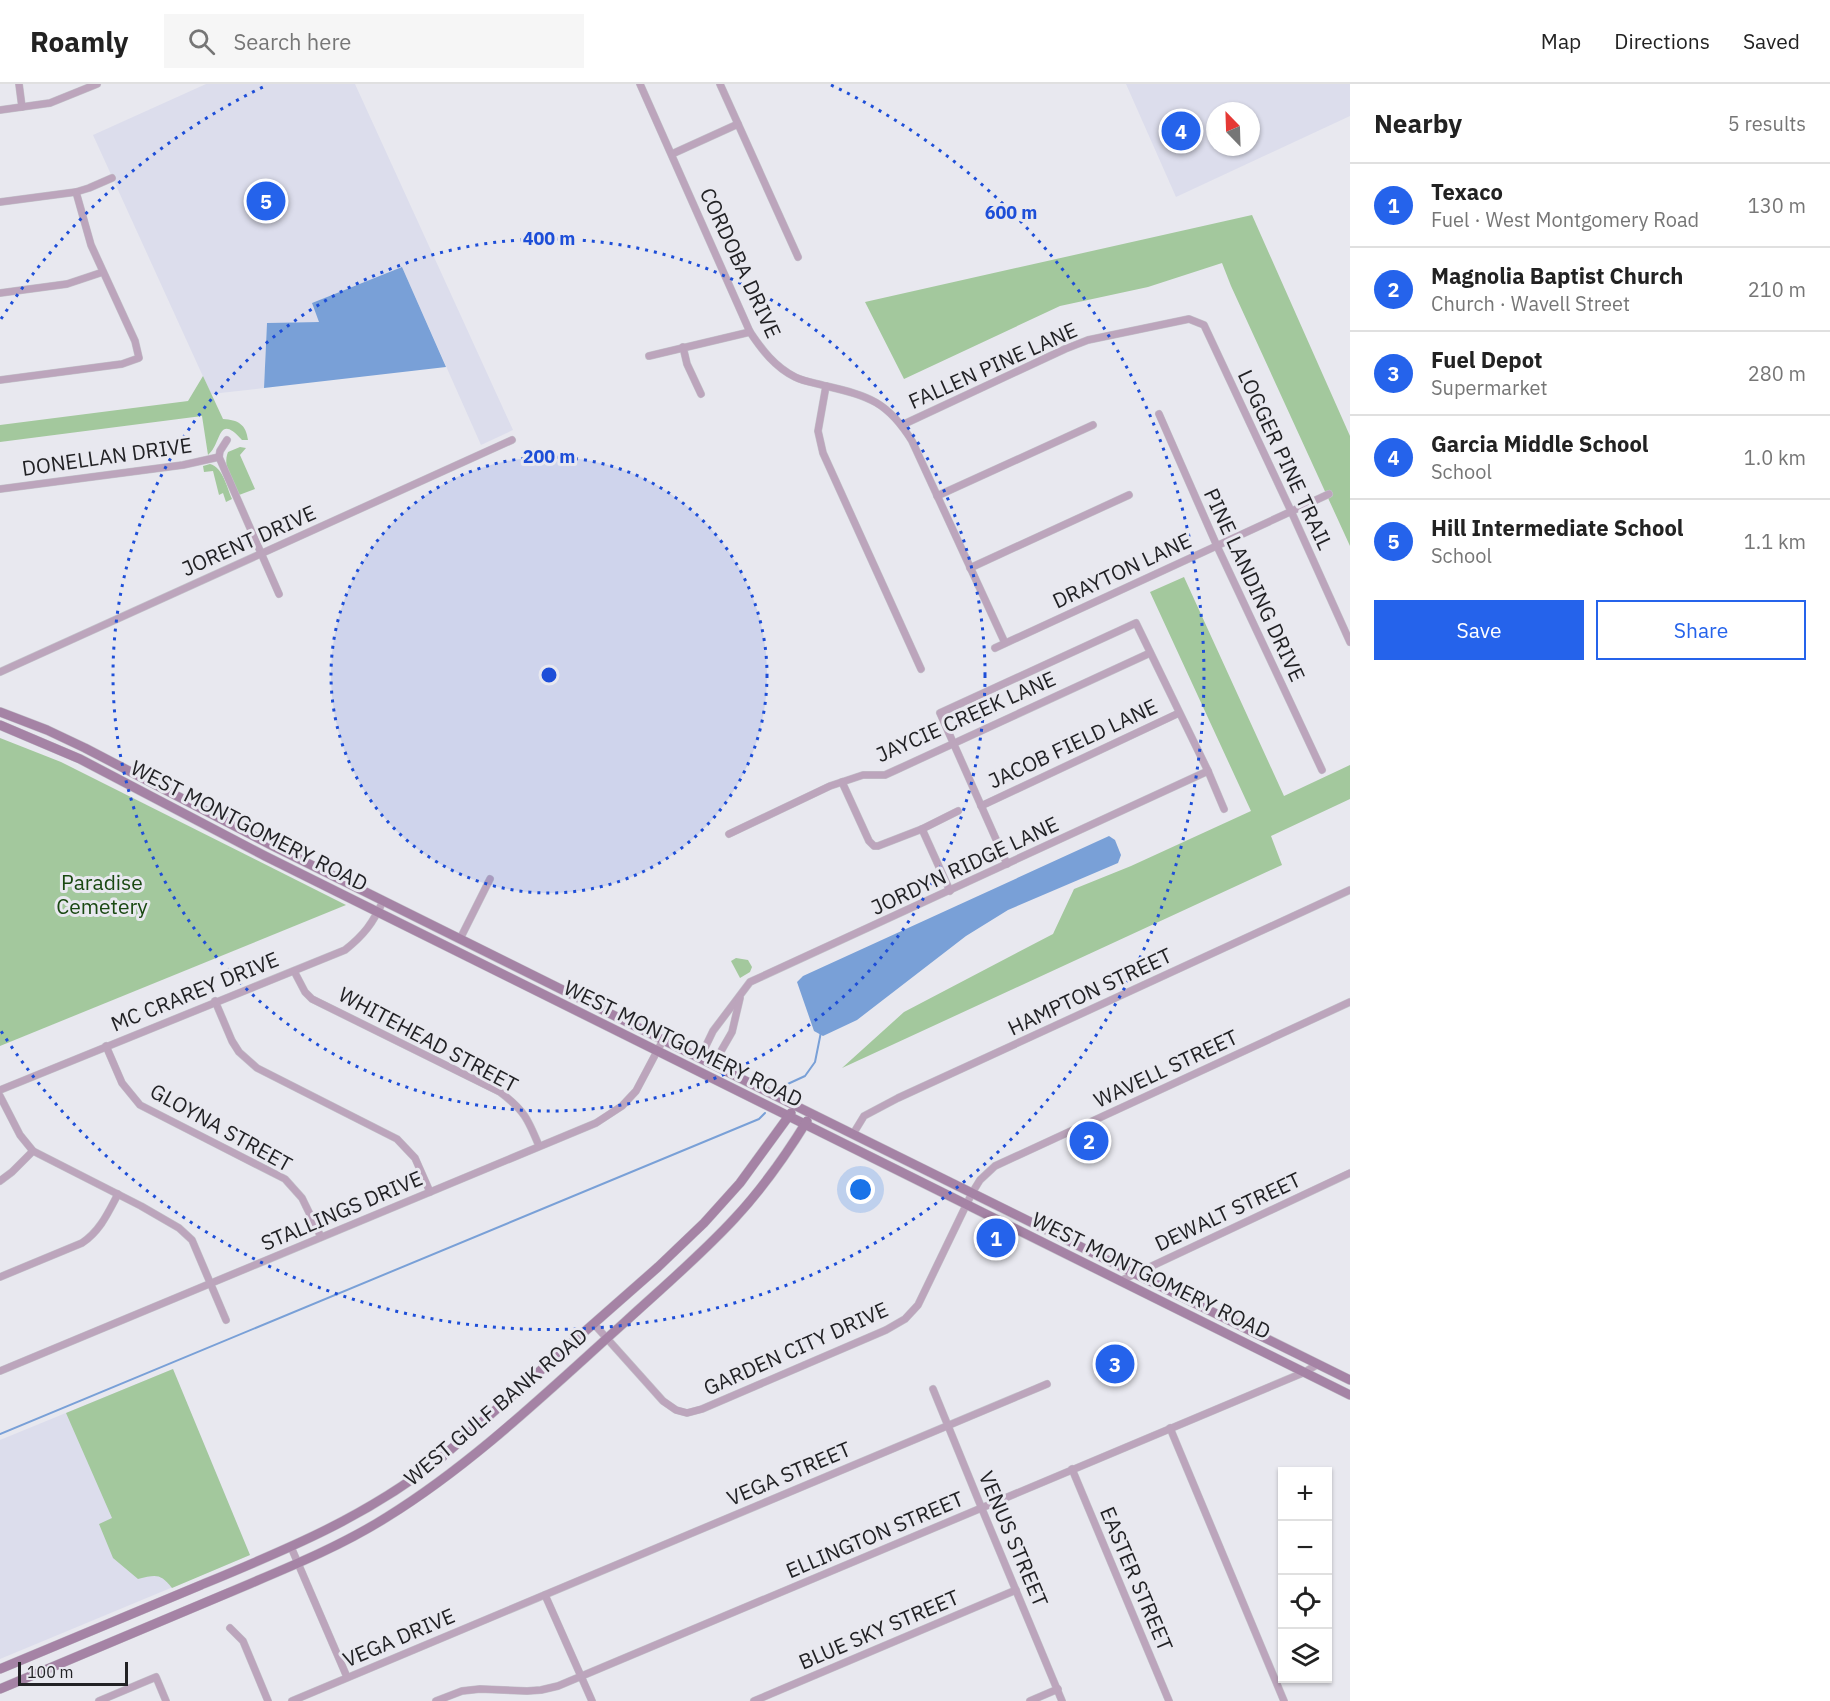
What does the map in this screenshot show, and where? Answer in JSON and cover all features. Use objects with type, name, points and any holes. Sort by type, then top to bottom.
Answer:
[{"type":"main road","name":"WEST MONTGOMERY ROAD","points":[[0,712],[86,748],[271,845],[1350,1380]]},
{"type":"main road","name":"WEST MONTGOMERY ROAD","points":[[0,725],[80,759],[265,856],[1350,1395]]},
{"type":"main road","name":"WEST GULF BANK ROAD","points":[[0,1669],[291,1547],[349,1519],[404,1486],[502,1406],[704,1223],[740,1183],[796,1106]]},
{"type":"main road","name":"WEST GULF BANK ROAD","points":[[0,1689],[298,1564],[356,1535],[414,1500],[454,1472],[717,1236],[752,1199],[780,1162],[811,1114]]},
{"type":"main road","points":[[704,1223],[717,1236]]},
{"type":"main road","points":[[502,1406],[514,1419]]},
{"type":"main road","points":[[404,1486],[414,1500]]},
{"type":"main road","points":[[167,1599],[174,1616]]},
{"type":"main road","points":[[43,1651],[50,1667]]},
{"type":"street","points":[[19,84],[22,107]]},
{"type":"street","points":[[0,110],[50,104],[97,84]]},
{"type":"street","name":"CORDOBA DRIVE","points":[[640,84],[750,332],[769,358],[795,377],[873,400],[902,425],[912,441],[1005,643]]},
{"type":"street","points":[[720,84],[798,257]]},
{"type":"street","points":[[672,154],[738,124]]},
{"type":"street","points":[[0,202],[76,192],[111,178]]},
{"type":"street","points":[[0,380],[122,364],[139,358],[135,341],[91,245],[76,192]]},
{"type":"street","points":[[0,293],[67,284],[103,272]]},
{"type":"street","name":"FALLEN PINE LANE","points":[[902,425],[1088,340],[1190,319],[1204,325]]},
{"type":"street","name":"LOGGER PINE TRAIL","points":[[1204,325],[1350,642]]},
{"type":"street","points":[[649,356],[750,332]]},
{"type":"street","points":[[683,347],[687,364],[700,394]]},
{"type":"street","points":[[826,386],[818,431],[823,453],[921,669]]},
{"type":"street","name":"PINE LANDING DRIVE","points":[[1159,414],[1216,546],[1322,770]]},
{"type":"street","points":[[937,496],[1093,424]]},
{"type":"street","points":[[227,440],[219,457],[279,594]]},
{"type":"street","name":"JORENT DRIVE","points":[[0,672],[512,440]]},
{"type":"street","name":"DONELLAN DRIVE","points":[[0,489],[183,465],[219,457]]},
{"type":"street","name":"DRAYTON LANE","points":[[995,648],[1329,494]]},
{"type":"street","points":[[970,568],[1129,495]]},
{"type":"street","points":[[1007,864],[940,713],[1136,623],[1224,809]]},
{"type":"street","name":"JAYCIE CREEK LANE","points":[[729,834],[842,782],[863,775],[885,775],[1150,653]]},
{"type":"street","name":"JACOB FIELD LANE","points":[[981,806],[1179,713]]},
{"type":"street","name":"JORDYN RIDGE LANE","points":[[700,1058],[713,1031],[750,982],[1208,771]]},
{"type":"street","points":[[842,782],[868,841],[874,846],[922,829],[958,811]]},
{"type":"street","points":[[922,829],[950,891]]},
{"type":"street","points":[[460,939],[490,879]]},
{"type":"street","name":"HAMPTON STREET","points":[[853,1134],[864,1116],[898,1098],[1350,890]]},
{"type":"street","name":"MC CRAREY DRIVE","points":[[0,1090],[345,950],[374,921],[383,901]]},
{"type":"street","name":"WHITEHEAD STREET","points":[[294,970],[305,992],[312,999],[500,1092],[515,1103],[526,1116],[539,1146]]},
{"type":"street","points":[[713,1065],[732,1032],[740,995]]},
{"type":"street","points":[[215,1001],[232,1041],[239,1052],[257,1068],[397,1139],[415,1158],[430,1192]]},
{"type":"street","name":"WAVELL STREET","points":[[972,1193],[980,1179],[996,1166],[1350,1002]]},
{"type":"street","name":"STALLINGS DRIVE","points":[[0,1371],[596,1123],[622,1106],[636,1091],[663,1040]]},
{"type":"street","name":"GLOYNA STREET","points":[[106,1046],[122,1083],[140,1105],[285,1179],[302,1198],[321,1238]]},
{"type":"street","points":[[0,1096],[20,1135],[33,1151],[179,1228],[192,1240],[226,1320]]},
{"type":"street","points":[[0,1181],[33,1151]]},
{"type":"street","name":"DEWALT STREET","points":[[1120,1281],[1350,1173]]},
{"type":"street","name":"GARDEN CITY DRIVE","points":[[594,1324],[663,1401],[676,1410],[687,1413],[702,1409],[886,1330],[905,1319],[918,1305],[972,1193]]},
{"type":"street","points":[[0,1277],[82,1243],[91,1237],[118,1194]]},
{"type":"street","name":"ELLINGTON STREET","points":[[436,1701],[462,1691],[541,1690],[558,1686],[982,1509],[1305,1372],[1318,1364]]},
{"type":"street","name":"VEGA STREET","points":[[519,1605],[1047,1384]]},
{"type":"street","name":"VENUS STREET","points":[[933,1389],[1062,1701]]},
{"type":"street","points":[[1170,1428],[1284,1701]]},
{"type":"street","name":"EASTER STREET","points":[[1072,1470],[1169,1701]]},
{"type":"street","points":[[291,1547],[347,1677]]},
{"type":"street","name":"BLUE SKY STREET","points":[[754,1701],[1016,1590]]},
{"type":"street","points":[[545,1595],[592,1701]]},
{"type":"street","name":"VEGA DRIVE","points":[[292,1701],[519,1605]]},
{"type":"street","points":[[230,1628],[243,1641],[268,1701]]},
{"type":"street","points":[[99,1701],[156,1677],[166,1701]]},
{"type":"street","points":[[1030,1701],[1058,1689]]},
{"type":"shaded area","points":[[206,84],[355,84],[513,430],[481,445],[402,267],[312,303],[320,322],[267,323],[264,388],[211,394],[93,135]]},
{"type":"shaded area","points":[[1126,84],[1350,84],[1350,116],[1176,197]]},
{"type":"shaded area","points":[[173,1369],[250,1555],[0,1659],[0,1440]]},
{"type":"green space","points":[[1252,215],[1350,436],[1350,546],[1222,263],[1148,287],[1060,306],[904,379],[865,302]]},
{"type":"green space","points":[[203,376],[223,419],[233,420],[240,424],[248,440],[242,440],[228,429],[224,430],[208,455],[202,416],[0,442],[0,425],[188,401]]},
{"type":"green space","points":[[240,447],[246,448],[240,455],[255,489],[239,495],[226,463],[228,452]]},
{"type":"green space","points":[[210,464],[221,473],[232,499],[226,502],[223,493],[219,495],[213,471],[204,472],[203,466]]},
{"type":"green space","points":[[1184,577],[1284,796],[1350,765],[1350,799],[1271,836],[1282,865],[842,1068],[904,1012],[1053,934],[1074,889],[1131,866],[1251,811],[1150,592]]},
{"type":"green space","name":"Paradise Cemetery","points":[[0,738],[61,762],[346,905],[0,1046]]},
{"type":"green space","points":[[736,958],[748,960],[752,967],[750,972],[740,978],[731,961]]},
{"type":"green space","points":[[173,1369],[250,1555],[172,1588],[157,1576],[138,1579],[113,1558],[99,1524],[112,1518],[66,1413]]},
{"type":"water","points":[[402,267],[446,367],[264,388],[267,323],[319,322],[312,303]]},
{"type":"water","points":[[1109,836],[1115,840],[1121,855],[1118,863],[1008,910],[966,936],[857,1020],[823,1036],[814,1031],[797,982],[803,976]]},
{"type":"waterway","points":[[779,1088],[805,1076],[815,1062],[821,1032]]},
{"type":"waterway","points":[[0,1434],[759,1119],[765,1113]]},
{"type":"place","name":"Garcia Middle School","points":[[1181,131]]},
{"type":"place","name":"Hill Intermediate School","points":[[266,201]]},
{"type":"place","name":"Magnolia Baptist Church","points":[[1089,1141]]},
{"type":"place","name":"Texaco","points":[[996,1238]]},
{"type":"place","name":"Fuel Depot","points":[[1115,1364]]}]
